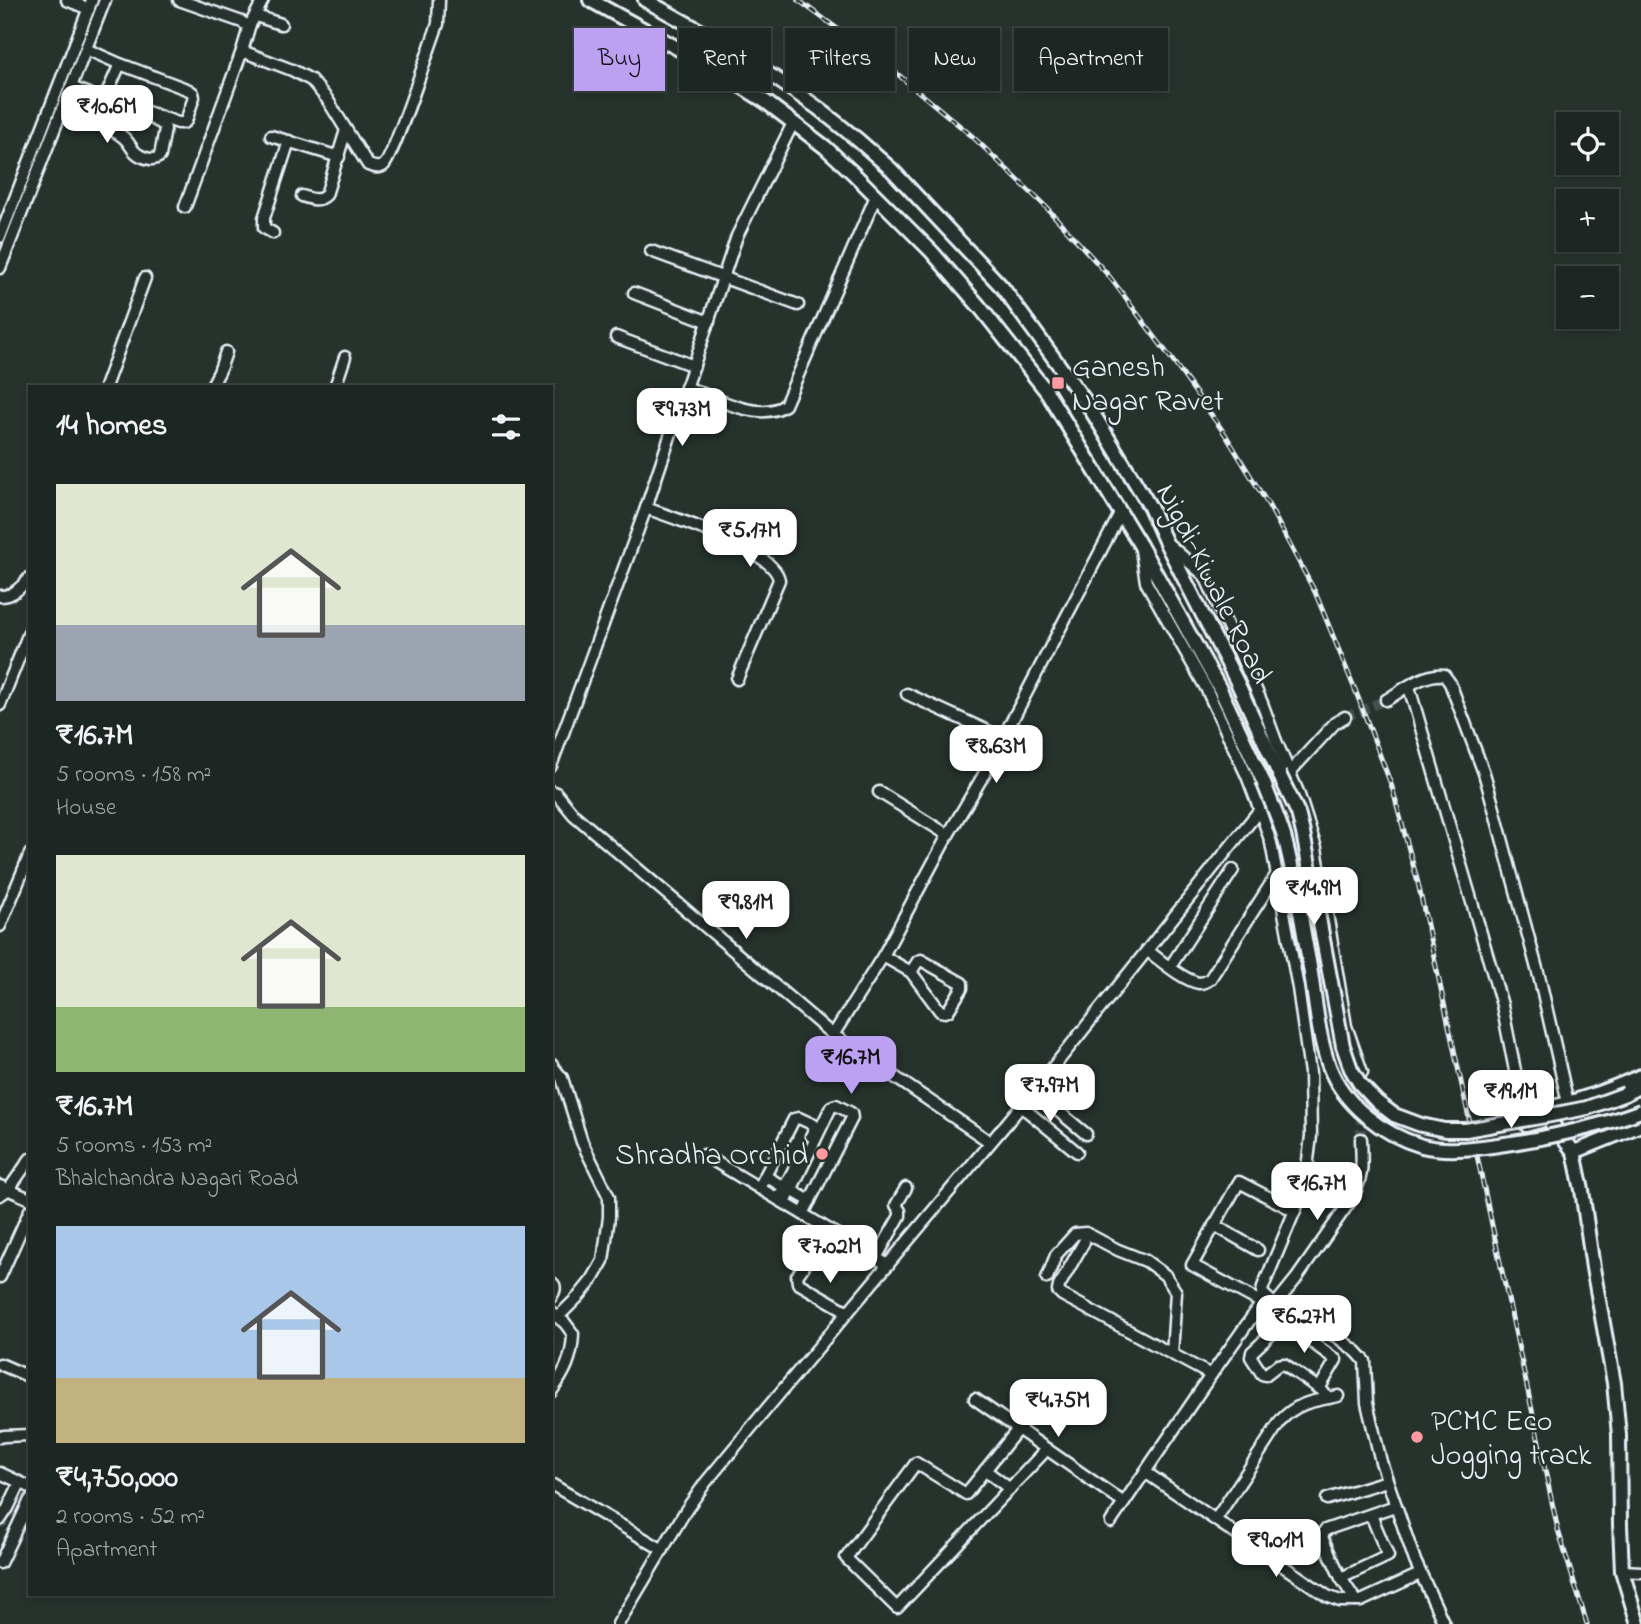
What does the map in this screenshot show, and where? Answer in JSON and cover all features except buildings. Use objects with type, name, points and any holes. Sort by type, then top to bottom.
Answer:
[{"type":"main road","name":"Nigdi-Kiwale Road","points":[[590,0],[708,65],[766,102],[825,147],[932,252],[1047,392],[1121,512],[1220,689],[1263,781],[1283,835],[1294,882],[1318,1020],[1329,1066],[1345,1096],[1368,1118],[1394,1135],[1424,1146],[1457,1149],[1562,1135],[1641,1111]]},
{"type":"main road","name":"Nigdi-Kiwale Road","points":[[645,0],[746,59],[818,108],[892,170],[1002,287],[1088,405],[1150,507],[1237,682],[1298,813],[1343,1046],[1360,1084],[1394,1115],[1445,1130],[1466,1130],[1587,1108],[1641,1086]]},
{"type":"main road","points":[[1638,1624],[1622,1571],[1619,1435],[1614,1383],[1582,1190],[1574,1152],[1545,1115],[1568,1103],[1610,1090],[1641,1076]]},
{"type":"main road","points":[[1574,1152],[1641,1125]]},
{"type":"street","points":[[0,237],[91,4],[67,0]]},
{"type":"street","points":[[0,268],[105,0]]},
{"type":"street","points":[[179,0],[242,22],[248,27]]},
{"type":"street","points":[[185,207],[242,51],[248,27],[263,0]]},
{"type":"street","points":[[242,51],[292,69],[311,80],[327,99],[368,165],[376,168],[386,162],[435,31],[439,0]]},
{"type":"street","points":[[256,16],[281,24]]},
{"type":"street","points":[[86,49],[189,90],[194,97],[186,121],[178,122],[111,99],[108,91],[120,64]]},
{"type":"street","points":[[62,109],[115,132],[125,138],[135,153],[141,156],[154,160],[160,156],[164,125],[71,88]]},
{"type":"street","points":[[553,761],[646,508],[737,236],[793,123]]},
{"type":"street","points":[[302,196],[313,200],[326,195],[346,130]]},
{"type":"street","points":[[271,136],[339,157]]},
{"type":"street","points":[[273,233],[264,228],[264,218],[289,141]]},
{"type":"street","points":[[687,387],[757,412],[785,405],[876,195]]},
{"type":"street","points":[[652,251],[798,305]]},
{"type":"street","points":[[106,385],[145,278]]},
{"type":"street","points":[[634,293],[709,322]]},
{"type":"street","points":[[616,337],[694,366]]},
{"type":"street","points":[[212,385],[226,352]]},
{"type":"street","points":[[336,385],[345,357]]},
{"type":"street","points":[[646,508],[705,528],[760,557],[779,574],[779,580],[737,680]]},
{"type":"street","points":[[833,1035],[883,956],[1003,738],[1121,512]]},
{"type":"street","points":[[1166,542],[1205,576],[1262,703],[1306,813],[1316,848],[1346,1026],[1362,1072]]},
{"type":"street","points":[[1140,545],[1146,582],[1206,688],[1247,776],[1271,843],[1298,988],[1310,1083],[1311,1136],[1307,1168],[1294,1211],[1262,1293],[1264,1300],[1284,1322],[1336,1360],[1320,1389]]},
{"type":"street","points":[[0,596],[19,589],[28,579]]},
{"type":"street","points":[[0,705],[28,635]]},
{"type":"street","points":[[1386,700],[1427,676],[1444,675],[1450,682],[1492,801],[1540,980],[1568,1103]]},
{"type":"street","points":[[1409,687],[1502,1005],[1526,1126],[1545,1115]]},
{"type":"street","points":[[906,694],[1003,738]]},
{"type":"street","points":[[618,1624],[686,1510],[706,1482],[1034,1091],[1290,772],[1335,723],[1345,718]]},
{"type":"street","points":[[553,792],[574,815],[833,1035],[990,1142]]},
{"type":"street","points":[[879,792],[948,835]]},
{"type":"street","points":[[0,926],[28,859]]},
{"type":"street","points":[[1170,967],[1233,870]]},
{"type":"street","points":[[1148,951],[1197,983],[1210,979],[1277,874]]},
{"type":"street","points":[[883,956],[911,972],[942,1012],[948,1011],[963,986],[923,960],[918,961],[911,972]]},
{"type":"street","points":[[553,1067],[562,1078],[582,1142],[609,1198],[603,1261],[579,1296],[554,1315],[570,1328],[573,1334],[572,1349],[564,1373],[553,1389]]},
{"type":"street","points":[[1034,1091],[1086,1134]]},
{"type":"street","points":[[1032,1115],[1044,1100]]},
{"type":"street","points":[[781,1201],[831,1107],[836,1105],[850,1113],[852,1118],[803,1214]]},
{"type":"street","points":[[1021,1106],[1077,1152]]},
{"type":"street","points":[[759,1188],[794,1119],[799,1118],[814,1125],[815,1129],[788,1189]]},
{"type":"street","points":[[1275,1305],[1296,1279],[1358,1186],[1362,1173],[1361,1139]]},
{"type":"street","points":[[704,1155],[887,1266]]},
{"type":"street","points":[[28,1161],[3,1190],[28,1198]]},
{"type":"street","points":[[765,1177],[810,1200]]},
{"type":"street","points":[[1294,1211],[1239,1182],[1192,1265],[1282,1307],[1336,1338],[1365,1360],[1367,1403],[1375,1441],[1420,1573],[1444,1624]]},
{"type":"street","points":[[876,1258],[900,1216],[896,1205],[906,1188]]},
{"type":"street","points":[[0,1277],[28,1214]]},
{"type":"street","points":[[1214,1225],[1258,1250]]},
{"type":"street","points":[[848,1312],[797,1280],[797,1276],[826,1234],[831,1233],[887,1266]]},
{"type":"street","points":[[1047,1278],[1056,1255],[1075,1234],[1086,1233],[1146,1261],[1165,1275],[1176,1292],[1172,1354]]},
{"type":"street","points":[[1084,1242],[1058,1291],[1211,1375]]},
{"type":"street","points":[[1111,1522],[1264,1300]]},
{"type":"street","points":[[1216,1520],[1281,1420],[1299,1405],[1334,1397],[1284,1364],[1278,1365],[1265,1375],[1262,1374],[1251,1357],[1252,1352],[1284,1322]]},
{"type":"street","points":[[0,1364],[28,1376]]},
{"type":"street","points":[[975,1399],[1124,1503]]},
{"type":"street","points":[[1018,1429],[966,1494],[916,1463],[846,1558],[897,1608],[1047,1449]]},
{"type":"street","points":[[0,1437],[28,1435]]},
{"type":"street","points":[[985,1470],[1010,1489]]},
{"type":"street","points":[[1146,1472],[1327,1596],[1340,1601],[1361,1601],[1420,1573]]},
{"type":"street","points":[[0,1473],[25,1485],[0,1520]]},
{"type":"street","points":[[1327,1499],[1387,1481]]},
{"type":"street","points":[[553,1485],[663,1550]]},
{"type":"street","points":[[0,1563],[28,1504]]},
{"type":"street","points":[[1356,1601],[1341,1578],[1322,1537],[1323,1533],[1325,1530],[1395,1506]]},
{"type":"street","points":[[1341,1578],[1388,1556],[1371,1515]]},
{"type":"street","points":[[1622,1571],[1641,1572]]},
{"type":"tunnel","points":[[1345,717],[1386,700]]},
{"type":"tunnel","points":[[1361,1139],[1362,1083]]},
{"type":"railway","points":[[798,0],[883,62],[972,136],[1045,206],[1109,276],[1225,434],[1269,506],[1315,592],[1392,787],[1418,883],[1558,1530],[1587,1624]]},
{"type":"place","name":"Ganesh Nagar Ravet","points":[[1058,383]]},
{"type":"place","name":"Shradha Orchid","points":[[822,1154]]},
{"type":"place","name":"PCMC Eco Jogging track","points":[[1417,1437]]}]
